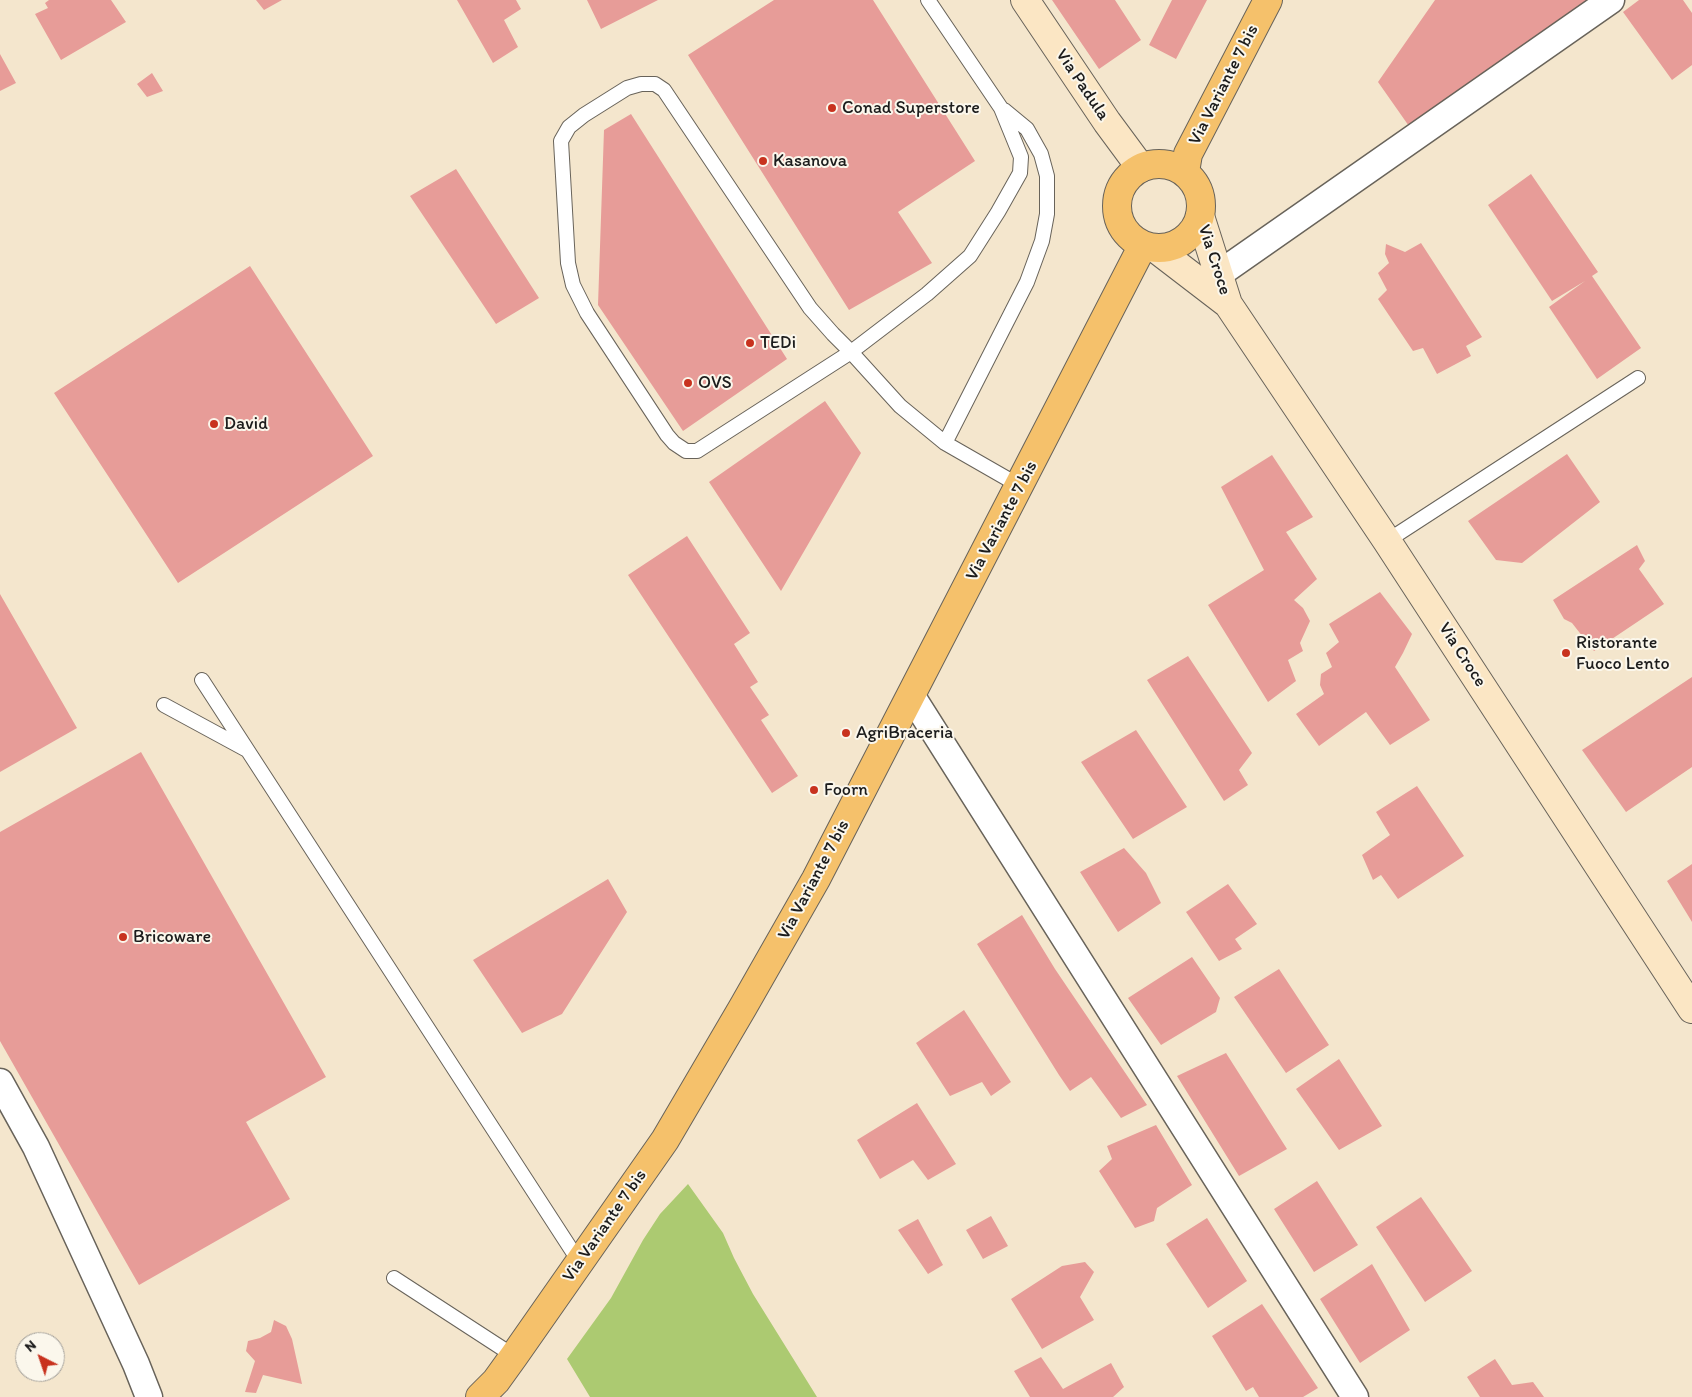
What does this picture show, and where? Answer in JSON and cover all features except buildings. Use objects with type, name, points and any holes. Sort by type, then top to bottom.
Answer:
[{"type":"main road","name":"Via Variante 7 bis","points":[[1185,172],[1188,154],[1268,0]]},
{"type":"main road","points":[[1163,163],[1175,166],[1185,172],[1194,181],[1200,192],[1202,204],[1196,227],[1178,244],[1167,248],[1149,247],[1131,238],[1122,227],[1118,214],[1117,200],[1121,187],[1129,176],[1141,168],[1163,163]]},
{"type":"main road","name":"Via Variante 7 bis","points":[[488,1392],[665,1140],[739,1015],[816,879],[1020,486],[1149,247]]},
{"type":"street","name":"Via Padula","points":[[1026,0],[1107,122],[1141,168]]},
{"type":"street","points":[[1219,274],[1611,0]]},
{"type":"street","name":"Via Croce","points":[[1200,216],[1228,304],[1387,541],[1692,1009]]},
{"type":"street","name":"Via Croce","points":[[1149,247],[1228,304]]},
{"type":"street","points":[[910,695],[1355,1397]]},
{"type":"street","points":[[0,1082],[36,1147],[136,1364],[149,1397]]},
{"type":"lane","points":[[928,0],[1001,108],[1021,157],[1020,173],[970,256],[927,294],[851,352],[697,452],[686,451],[674,443],[667,435],[587,313],[573,285],[568,263],[561,141],[569,127],[584,115],[627,88],[641,84],[655,84],[664,90],[810,308],[833,334],[851,352],[900,406],[944,443],[1020,486]]},
{"type":"lane","points":[[944,443],[1027,282],[1042,241],[1047,214],[1047,176],[1041,154],[1027,129],[1001,108]]},
{"type":"lane","points":[[1387,541],[1638,378]]},
{"type":"lane","points":[[202,680],[580,1263]]},
{"type":"lane","points":[[164,705],[250,752]]},
{"type":"lane","points":[[394,1278],[514,1356]]},
{"type":"green space","points":[[688,1184],[723,1233],[753,1294],[817,1397],[590,1397],[567,1359],[611,1298],[643,1240],[660,1214]]},
{"type":"place","name":"Conad Superstore","points":[[832,108]]},
{"type":"place","name":"Kasanova","points":[[763,161]]},
{"type":"place","name":"TEDi","points":[[750,343]]},
{"type":"place","name":"OVS","points":[[688,383]]},
{"type":"place","name":"David","points":[[214,424]]},
{"type":"place","name":"Ristorante Fuoco Lento","points":[[1566,653]]},
{"type":"place","name":"AgriBraceria","points":[[846,733]]},
{"type":"place","name":"Foorn","points":[[814,790]]},
{"type":"place","name":"Bricoware","points":[[123,937]]}]
